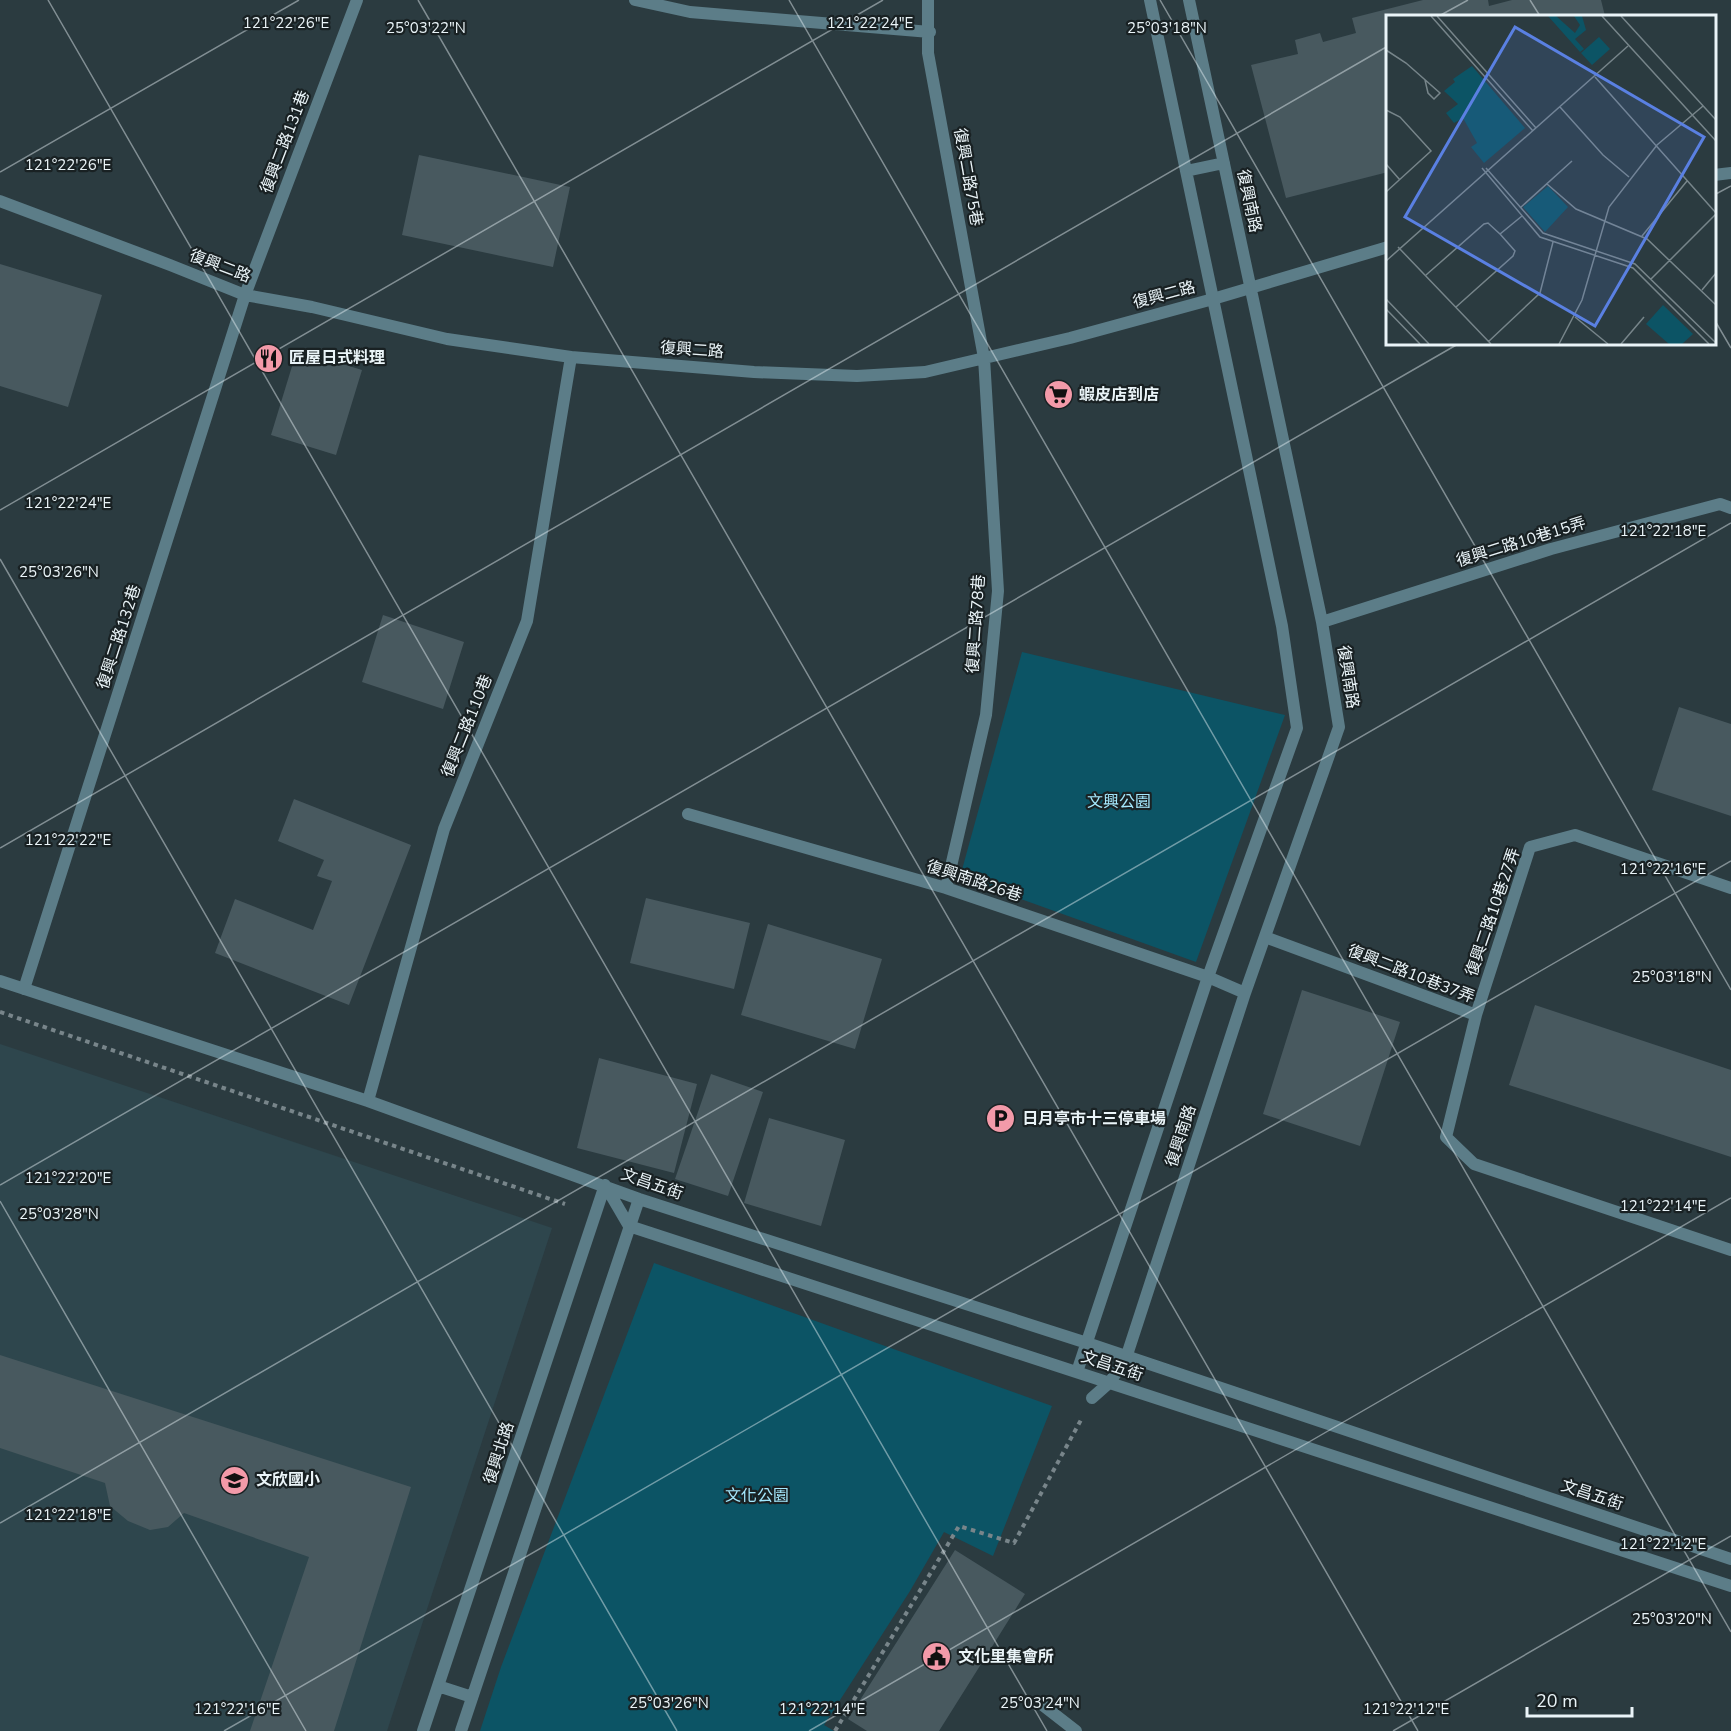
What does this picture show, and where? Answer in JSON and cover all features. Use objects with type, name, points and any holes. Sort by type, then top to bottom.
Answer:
[{"type":"street","name":"復興二路131巷","points":[[245,295],[357,0]]},
{"type":"street","points":[[635,0],[690,12],[930,32]]},
{"type":"street","name":"復興二路75巷","points":[[928,0],[930,32],[928,52],[984,358]]},
{"type":"street","name":"復興南路","points":[[1077,1372],[1208,977],[1297,728],[1282,626],[1150,0]]},
{"type":"street","name":"復興南路","points":[[1092,1398],[1110,1382],[1126,1358],[1245,993],[1339,727],[1322,622],[1189,0]]},
{"type":"street","points":[[1186,171],[1224,163]]},
{"type":"street","points":[[1716,175],[1731,173]]},
{"type":"street","name":"復興二路","points":[[0,201],[245,295],[312,307],[447,339],[571,357],[754,372],[857,376],[925,372],[1070,338],[1213,299],[1386,248]]},
{"type":"street","name":"復興二路132巷","points":[[24,989],[245,295]]},
{"type":"street","name":"復興二路110巷","points":[[368,1101],[444,829],[527,621],[571,357]]},
{"type":"street","name":"復興二路78巷","points":[[946,888],[986,715],[998,591],[984,358]]},
{"type":"street","name":"復興二路10巷15弄","points":[[1322,622],[1551,549],[1720,504],[1731,508]]},
{"type":"street","name":"復興南路26巷","points":[[688,814],[946,888],[1208,977],[1245,993]]},
{"type":"street","name":"復興二路10巷27弄","points":[[1476,1015],[1530,848],[1575,835],[1731,888]]},
{"type":"street","name":"復興二路10巷37弄","points":[[1265,937],[1476,1015],[1446,1137],[1474,1164],[1731,1250]]},
{"type":"street","points":[[0,981],[368,1101],[605,1185]]},
{"type":"street","name":"文昌五街","points":[[605,1185],[1087,1343],[1126,1358],[1731,1559]]},
{"type":"street","name":"文昌五街","points":[[605,1185],[629,1226],[1731,1586]]},
{"type":"street","name":"復興北路","points":[[423,1731],[605,1185]]},
{"type":"street","points":[[461,1731],[639,1198]]},
{"type":"street","points":[[438,1686],[472,1697]]},
{"type":"street","points":[[1040,1703],[1076,1731]]},
{"type":"path","points":[[0,1012],[564,1204]]},
{"type":"path","points":[[835,1731],[959,1526],[1014,1543],[1092,1398]]},
{"type":"shaded area","name":"文欣國小","points":[[0,1044],[552,1228],[387,1731],[0,1731]]},
{"type":"green space","name":"文興公園","points":[[1022,652],[1285,715],[1196,962],[960,877]]},
{"type":"green space","name":"文化公園","points":[[654,1263],[1052,1406],[993,1556],[944,1532],[910,1591],[824,1725],[834,1731],[480,1731],[501,1667]]},
{"type":"building","points":[[1423,0],[1488,0],[1489,6],[1512,0],[1601,0],[1605,15],[1386,15],[1386,173],[1286,198],[1251,65],[1298,54],[1295,40],[1320,33],[1323,42],[1356,33],[1352,18]]},
{"type":"building","points":[[419,155],[570,187],[553,267],[402,235]]},
{"type":"building","points":[[0,264],[102,295],[68,407],[0,386]]},
{"type":"building","points":[[297,350],[362,370],[336,455],[271,435]]},
{"type":"building","points":[[383,615],[464,642],[443,709],[362,682]]},
{"type":"building","points":[[1679,707],[1731,724],[1731,816],[1652,790]]},
{"type":"building","points":[[294,799],[411,845],[349,1005],[215,953],[235,899],[313,930],[332,881],[317,876],[324,860],[278,841]]},
{"type":"building","points":[[646,898],[750,923],[734,989],[630,963]]},
{"type":"building","points":[[768,924],[882,959],[855,1049],[741,1015]]},
{"type":"building","points":[[1302,990],[1400,1022],[1360,1146],[1263,1114]]},
{"type":"building","points":[[1535,1005],[1731,1070],[1731,1157],[1509,1085]]},
{"type":"building","points":[[599,1058],[697,1084],[674,1173],[577,1148]]},
{"type":"building","points":[[711,1074],[763,1092],[728,1196],[675,1179]]},
{"type":"building","points":[[769,1118],[845,1140],[821,1226],[744,1203]]},
{"type":"building","points":[[0,1355],[411,1487],[334,1731],[250,1731],[309,1557],[184,1513],[168,1527],[150,1530],[128,1521],[110,1506],[105,1483],[0,1448]]},
{"type":"building","name":"文化里集會所","points":[[955,1550],[1025,1594],[939,1731],[867,1731],[848,1719]]},
{"type":"place","name":"匠屋日式料理","points":[[268,358]]},
{"type":"place","name":"蝦皮店到店","points":[[1058,395]]},
{"type":"place","name":"日月亭市十三停車場","points":[[1001,1119]]},
{"type":"place","name":"文欣國小","points":[[235,1480]]},
{"type":"place","name":"文化里集會所","points":[[937,1657]]}]
